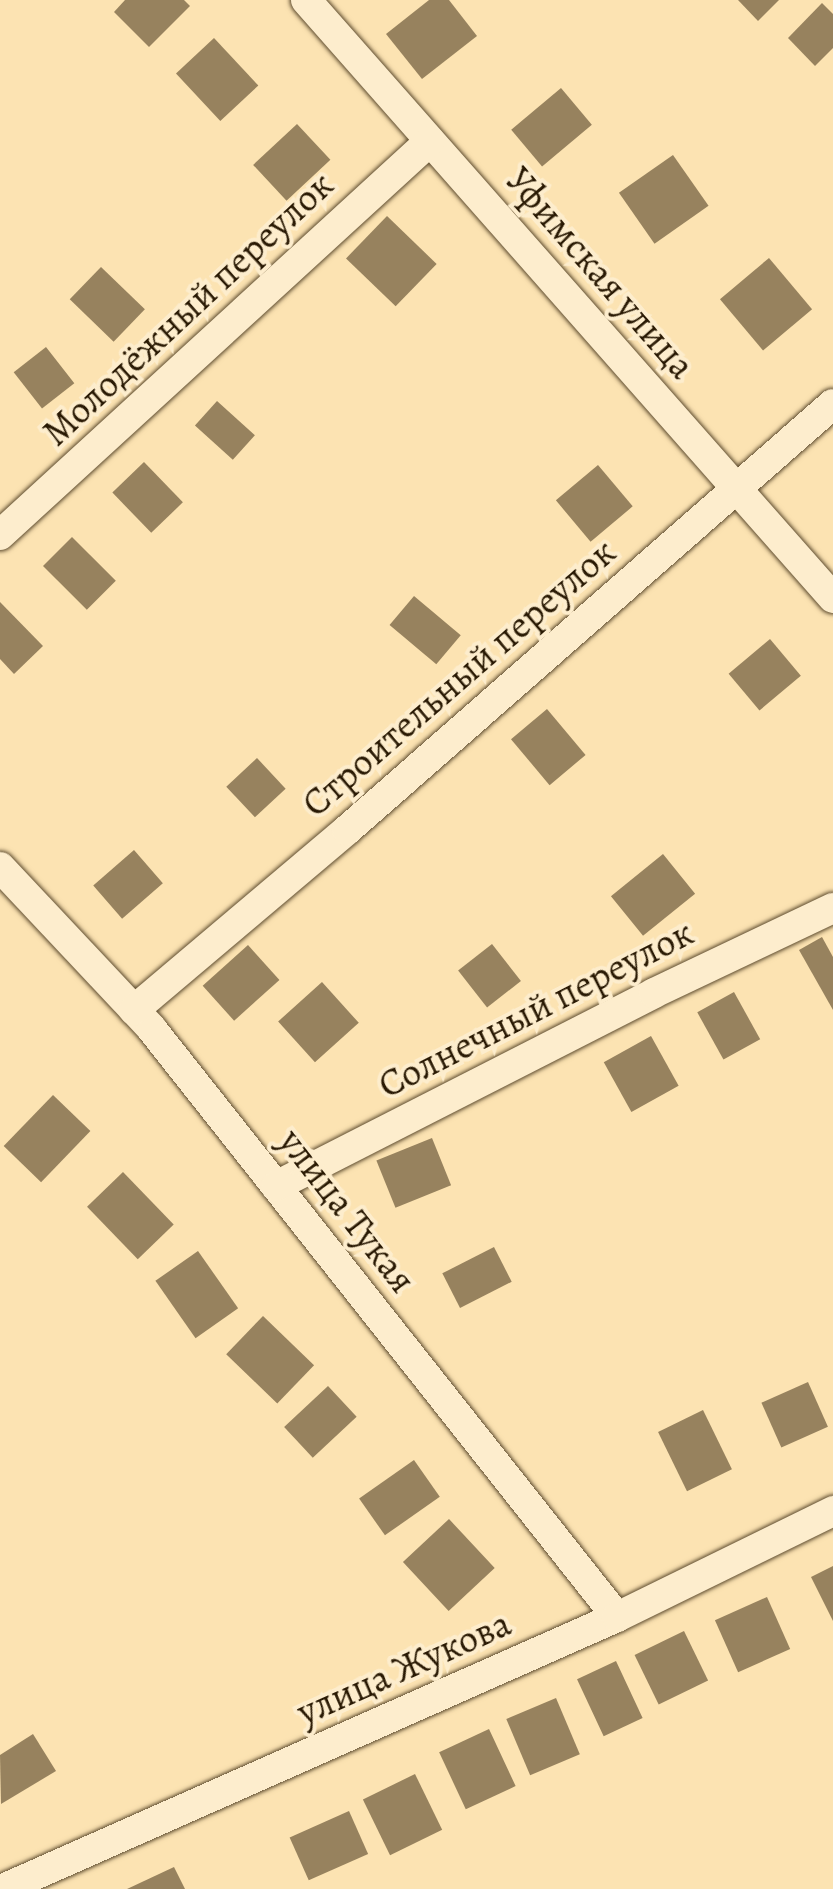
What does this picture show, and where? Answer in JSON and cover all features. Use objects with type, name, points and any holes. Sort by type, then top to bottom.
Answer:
[{"type":"street","name":"Уфимская улица","points":[[306,0],[833,598]]},
{"type":"street","name":"Молодёжный переулок","points":[[0,536],[430,141]]},
{"type":"street","name":"Строительный переулок","points":[[134,1010],[833,404]]},
{"type":"street","name":"улица Тукая","points":[[0,866],[134,1010],[618,1617]]},
{"type":"street","name":"Солнечный переулок","points":[[276,1186],[654,993],[833,908]]},
{"type":"street","name":"улица Жукова","points":[[3,1889],[618,1617],[833,1511]]},
{"type":"building","points":[[125,0],[184,0],[190,6],[149,47],[114,12]]},
{"type":"building","points":[[429,0],[449,0],[477,36],[422,79],[386,34]]},
{"type":"building","points":[[738,0],[779,0],[758,21]]},
{"type":"building","points":[[822,3],[833,14],[833,48],[815,66],[788,38]]},
{"type":"building","points":[[214,38],[258,86],[220,121],[176,73]]},
{"type":"building","points":[[561,88],[592,125],[542,167],[511,130]]},
{"type":"building","points":[[297,124],[330,160],[287,201],[253,165]]},
{"type":"building","points":[[673,155],[709,206],[654,244],[619,193]]},
{"type":"building","points":[[387,216],[437,264],[396,306],[346,258]]},
{"type":"building","points":[[769,258],[812,309],[763,350],[720,299]]},
{"type":"building","points":[[101,267],[145,309],[114,342],[70,299]]},
{"type":"building","points":[[46,347],[74,383],[42,408],[14,372]]},
{"type":"building","points":[[217,401],[255,435],[233,460],[195,426]]},
{"type":"building","points":[[144,462],[183,502],[151,533],[112,493]]},
{"type":"building","points":[[598,465],[633,506],[591,542],[556,500]]},
{"type":"building","points":[[72,537],[116,581],[87,610],[43,566]]},
{"type":"building","points":[[414,596],[461,635],[436,664],[390,625]]},
{"type":"building","points":[[0,602],[43,646],[14,674],[0,659]]},
{"type":"building","points":[[770,639],[801,676],[759,710],[729,674]]},
{"type":"building","points":[[547,709],[586,755],[550,785],[511,739]]},
{"type":"building","points":[[257,758],[286,789],[255,817],[226,787]]},
{"type":"building","points":[[134,850],[163,883],[122,919],[93,885]]},
{"type":"building","points":[[663,854],[695,894],[643,936],[611,896]]},
{"type":"building","points":[[822,937],[833,957],[833,1010],[799,950]]},
{"type":"building","points":[[492,944],[521,981],[487,1008],[458,970]]},
{"type":"building","points":[[248,945],[279,980],[234,1021],[203,986]]},
{"type":"building","points":[[322,982],[359,1023],[315,1062],[278,1021]]},
{"type":"building","points":[[734,992],[760,1039],[723,1060],[697,1012]]},
{"type":"building","points":[[651,1036],[679,1086],[631,1112],[604,1062]]},
{"type":"building","points":[[53,1095],[90,1131],[41,1182],[4,1146]]},
{"type":"building","points":[[432,1138],[451,1185],[395,1208],[376,1160]]},
{"type":"building","points":[[123,1172],[174,1225],[138,1259],[87,1207]]},
{"type":"building","points":[[494,1247],[512,1282],[460,1308],[442,1273]]},
{"type":"building","points":[[198,1251],[238,1308],[196,1338],[155,1281]]},
{"type":"building","points":[[263,1316],[314,1365],[277,1403],[226,1354]]},
{"type":"building","points":[[808,1382],[828,1427],[781,1448],[761,1403]]},
{"type":"building","points":[[328,1386],[357,1417],[313,1458],[284,1427]]},
{"type":"building","points":[[703,1410],[732,1469],[687,1491],[658,1432]]},
{"type":"building","points":[[414,1460],[440,1497],[385,1535],[359,1498]]},
{"type":"building","points":[[449,1519],[495,1568],[449,1611],[403,1562]]},
{"type":"building","points":[[833,1566],[833,1621],[811,1577]]},
{"type":"building","points":[[767,1597],[790,1649],[738,1672],[715,1620]]},
{"type":"building","points":[[684,1631],[708,1680],[659,1705],[635,1655]]},
{"type":"building","points":[[616,1661],[643,1718],[604,1736],[577,1679]]},
{"type":"building","points":[[556,1698],[580,1754],[530,1775],[506,1719]]},
{"type":"building","points":[[489,1729],[516,1786],[466,1809],[439,1752]]},
{"type":"building","points":[[33,1734],[56,1771],[1,1804],[0,1755]]},
{"type":"building","points":[[415,1774],[442,1830],[390,1855],[363,1799]]},
{"type":"building","points":[[349,1811],[368,1854],[309,1880],[290,1837]]},
{"type":"building","points":[[174,1867],[185,1889],[127,1889]]}]
